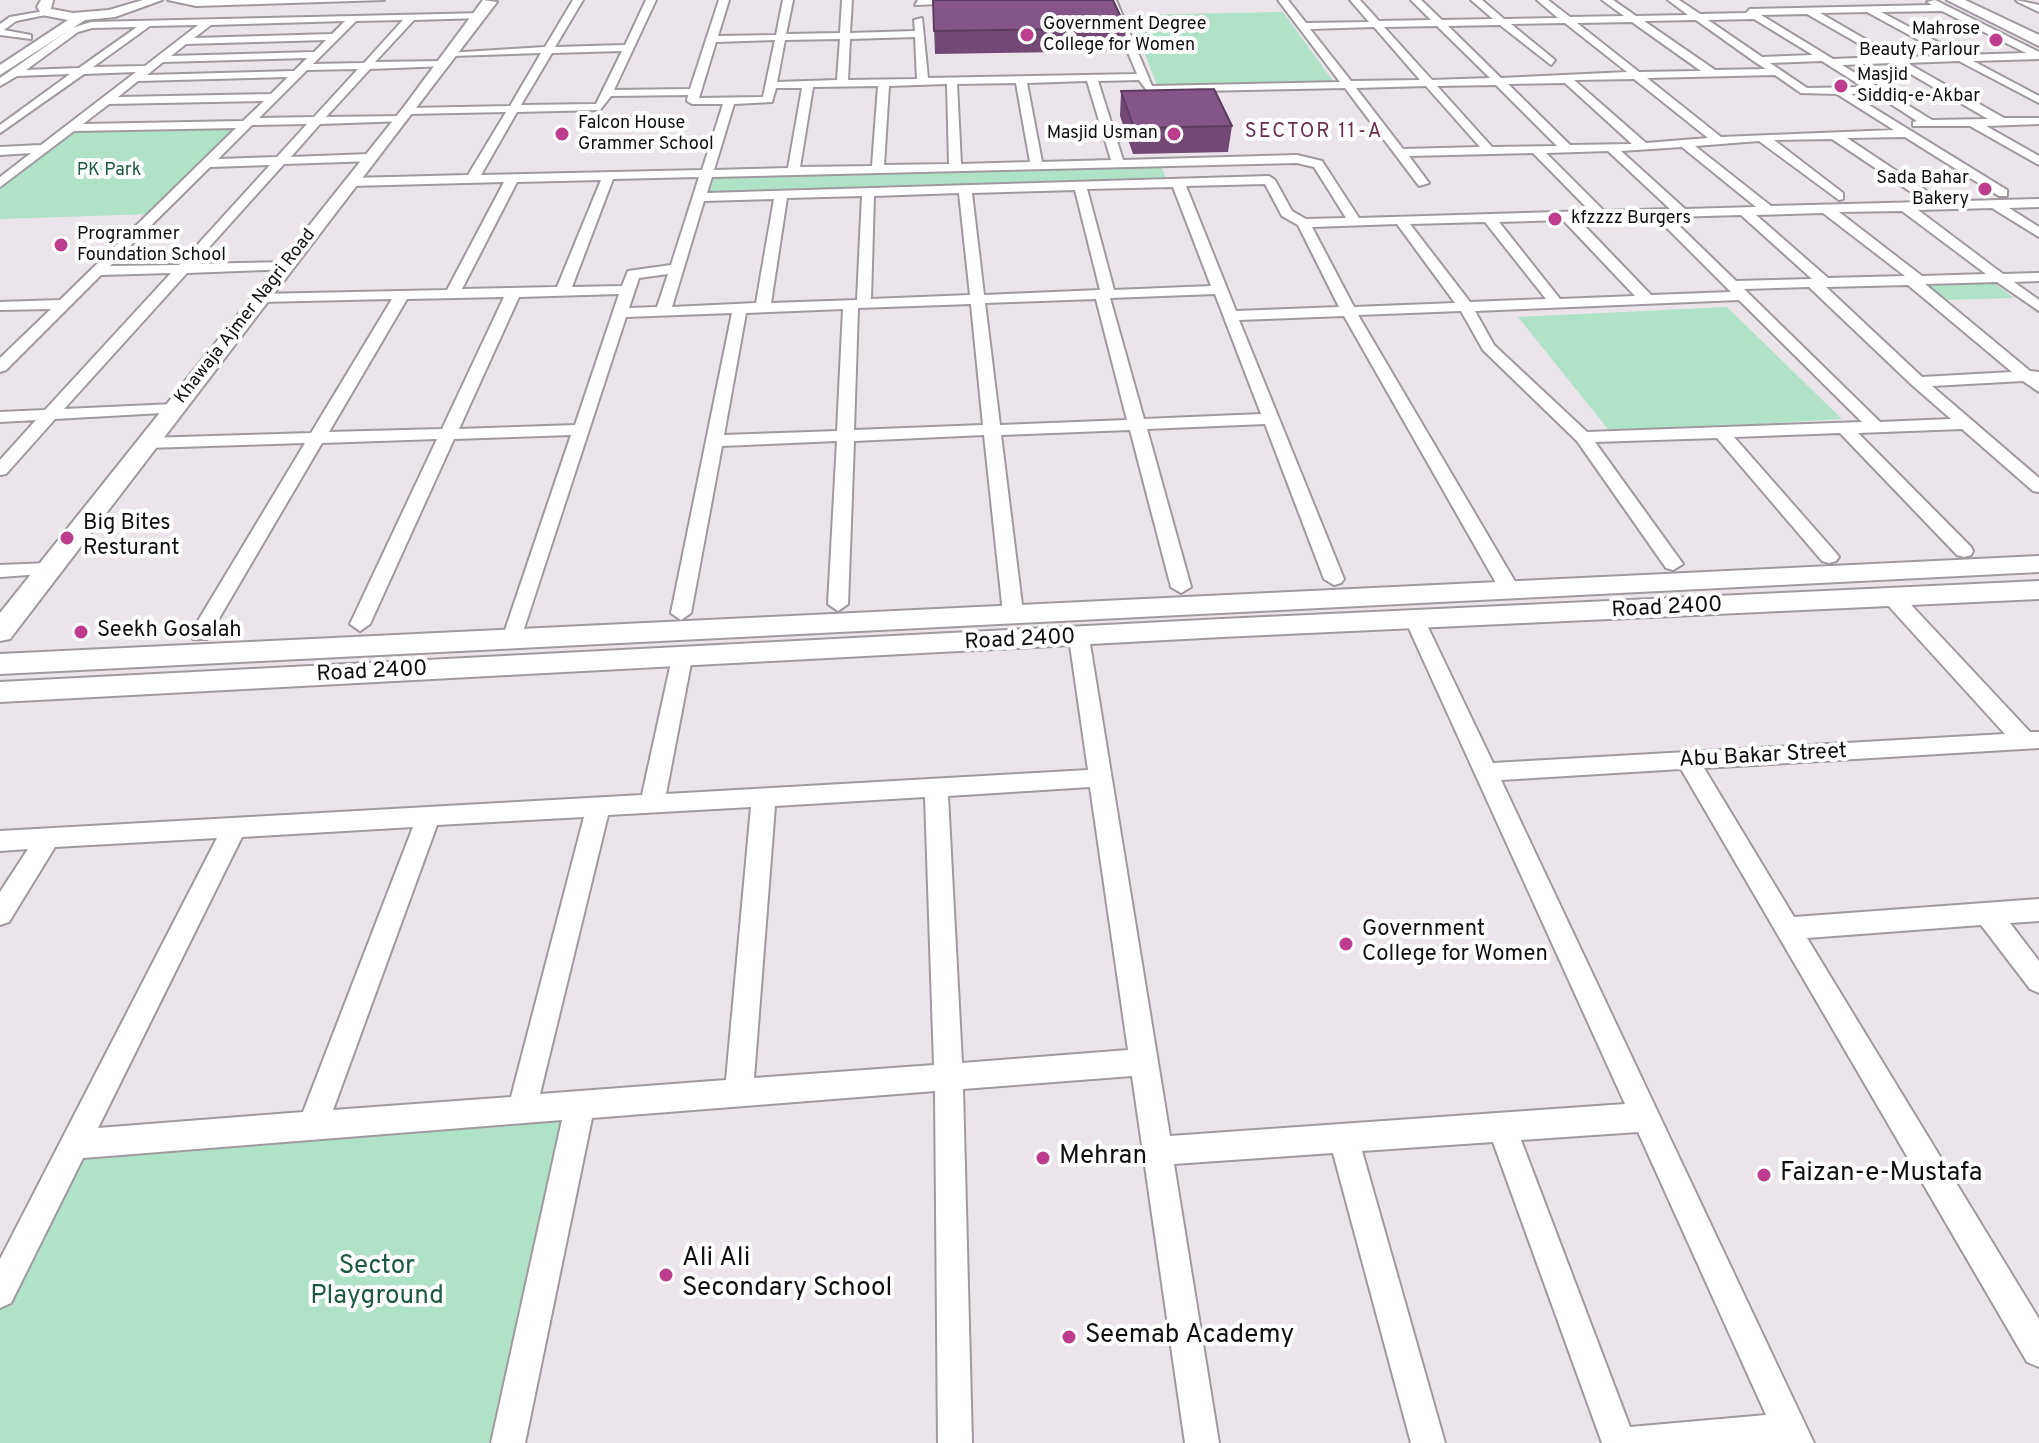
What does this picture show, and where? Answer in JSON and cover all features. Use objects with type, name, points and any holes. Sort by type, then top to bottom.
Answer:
[{"type":"main road","points":[[1988,0],[2039,24]]},
{"type":"main road","points":[[0,55],[28,37],[51,9],[81,17],[131,10],[157,1]]},
{"type":"main road","name":"Khawaja Ajmer Nagri Road","points":[[0,632],[490,4]]},
{"type":"main road","points":[[1949,4],[2039,41]]},
{"type":"main road","points":[[7,72],[81,17]]},
{"type":"main road","name":"Road 2400","points":[[0,692],[1079,638],[1218,616],[1510,590],[2039,564]]},
{"type":"main road","name":"Road 2400","points":[[0,664],[1013,613],[1416,622],[2039,590]]},
{"type":"street","points":[[173,0],[196,3],[379,0]]},
{"type":"street","points":[[473,178],[578,0]]},
{"type":"street","points":[[71,128],[600,107],[651,0]]},
{"type":"street","points":[[724,0],[692,101],[768,100],[788,0]]},
{"type":"street","points":[[842,84],[847,0]]},
{"type":"street","points":[[1111,0],[1148,89],[1568,80]]},
{"type":"street","points":[[1283,0],[1423,183]]},
{"type":"street","points":[[1355,0],[1489,151]]},
{"type":"street","points":[[1416,0],[1567,149]]},
{"type":"street","points":[[1476,0],[1551,62]]},
{"type":"street","points":[[1542,0],[1718,140]]},
{"type":"street","points":[[1607,0],[1713,74]]},
{"type":"street","points":[[1673,0],[1805,91],[1875,90]]},
{"type":"street","points":[[1739,0],[1827,60],[1929,123]]},
{"type":"street","points":[[1803,0],[1822,11]]},
{"type":"street","points":[[1927,0],[1949,4],[2039,56]]},
{"type":"street","points":[[2021,0],[2039,9]]},
{"type":"street","points":[[322,19],[343,1]]},
{"type":"street","points":[[245,21],[268,2]]},
{"type":"street","points":[[923,83],[918,2],[979,2]]},
{"type":"street","points":[[0,83],[7,72],[78,28],[411,17],[490,4]]},
{"type":"street","points":[[1686,9],[1822,11],[1949,4]]},
{"type":"street","points":[[0,30],[13,19],[51,9]]},
{"type":"street","points":[[1869,10],[2039,100]]},
{"type":"street","points":[[1809,11],[2002,122]]},
{"type":"street","points":[[1302,26],[1698,17],[1755,12]]},
{"type":"street","points":[[0,470],[411,17]]},
{"type":"street","points":[[0,367],[354,18]]},
{"type":"street","points":[[0,183],[207,23]]},
{"type":"street","points":[[0,130],[147,24]]},
{"type":"street","points":[[0,30],[28,37]]},
{"type":"street","points":[[712,39],[920,34]]},
{"type":"street","points":[[183,41],[337,37]]},
{"type":"street","points":[[135,78],[368,66],[547,50],[629,48]]},
{"type":"street","points":[[161,59],[319,55]]},
{"type":"street","points":[[1759,60],[2039,56]]},
{"type":"street","points":[[1121,63],[1137,62]]},
{"type":"street","points":[[922,68],[938,67]]},
{"type":"street","points":[[7,72],[147,69]]},
{"type":"street","points":[[1643,147],[1564,77],[1777,72]]},
{"type":"street","points":[[772,85],[1143,77]]},
{"type":"street","points":[[1092,79],[1118,162]]},
{"type":"street","points":[[1021,80],[1036,163]]},
{"type":"street","points":[[952,82],[955,165]]},
{"type":"street","points":[[878,167],[884,83]]},
{"type":"street","points":[[794,169],[808,85]]},
{"type":"street","points":[[1208,88],[1214,103]]},
{"type":"street","points":[[1838,90],[1909,133],[1998,198],[2039,233]]},
{"type":"street","points":[[608,93],[695,92]]},
{"type":"street","points":[[106,101],[275,97]]},
{"type":"street","points":[[663,311],[730,100]]},
{"type":"street","points":[[1895,124],[2039,121]]},
{"type":"street","points":[[1972,122],[2039,161]]},
{"type":"street","points":[[1400,153],[1643,147],[1762,137],[1909,133]]},
{"type":"street","points":[[1834,135],[1924,195]]},
{"type":"street","points":[[1762,137],[1839,196]]},
{"type":"street","points":[[1685,144],[1768,210]]},
{"type":"street","points":[[1235,145],[1241,159]]},
{"type":"street","points":[[1610,147],[1682,213]]},
{"type":"street","points":[[0,151],[42,149]]},
{"type":"street","points":[[1535,149],[1601,215]]},
{"type":"street","points":[[207,163],[370,158]]},
{"type":"street","points":[[351,182],[1297,159],[1318,164],[1355,222]]},
{"type":"street","points":[[563,291],[609,174]]},
{"type":"street","points":[[452,294],[513,177]]},
{"type":"street","points":[[699,197],[1269,180],[1287,213],[1303,223],[1348,310],[1510,590]]},
{"type":"street","points":[[1178,183],[1334,579]]},
{"type":"street","points":[[1080,186],[1137,423],[1181,587]]},
{"type":"street","points":[[965,189],[1013,613]]},
{"type":"street","points":[[1303,223],[1904,206],[2039,192]]},
{"type":"street","points":[[838,604],[845,435],[868,193]]},
{"type":"street","points":[[763,307],[781,194]]},
{"type":"street","points":[[1754,198],[1924,195],[2039,203]]},
{"type":"street","points":[[1904,206],[2039,307]]},
{"type":"street","points":[[1826,209],[2035,380]]},
{"type":"street","points":[[1744,211],[1918,382],[2039,487]]},
{"type":"street","points":[[1659,213],[1875,426]]},
{"type":"street","points":[[1567,216],[1647,300]]},
{"type":"street","points":[[1489,218],[1556,303]]},
{"type":"street","points":[[1401,221],[1466,307],[1488,347],[1583,437],[1673,564]]},
{"type":"street","points":[[95,271],[286,266]]},
{"type":"street","points":[[512,639],[633,274],[676,269]]},
{"type":"street","points":[[1228,316],[1647,300],[1819,283],[2039,277]]},
{"type":"street","points":[[260,298],[628,290]]},
{"type":"street","points":[[621,313],[1218,290]]},
{"type":"street","points":[[360,624],[445,434],[514,292]]},
{"type":"street","points":[[200,634],[402,295]]},
{"type":"street","points":[[0,306],[61,304]]},
{"type":"street","points":[[681,613],[740,308]]},
{"type":"street","points":[[0,350],[18,349]]},
{"type":"street","points":[[1918,382],[2035,380]]},
{"type":"street","points":[[0,417],[174,409]]},
{"type":"street","points":[[713,441],[1269,419]]},
{"type":"street","points":[[1583,437],[1966,424]]},
{"type":"street","points":[[1843,427],[1964,551]]},
{"type":"street","points":[[147,443],[582,430]]},
{"type":"street","points":[[1721,432],[1829,557]]},
{"type":"street","points":[[0,571],[49,569]]},
{"type":"street","points":[[1892,597],[2032,741]]},
{"type":"street","points":[[1416,622],[1794,1436],[1634,1443]]},
{"type":"street","points":[[1079,638],[1202,1443]]},
{"type":"street","points":[[652,804],[682,658]]},
{"type":"street","name":"Abu Bakar Street","points":[[1486,772],[2032,741]]},
{"type":"street","points":[[1688,761],[2039,1350]]},
{"type":"street","points":[[0,841],[1100,778]]},
{"type":"street","points":[[936,787],[949,1077],[955,1443]]},
{"type":"street","points":[[739,1094],[764,797]]},
{"type":"street","points":[[522,1110],[598,807]]},
{"type":"street","points":[[312,1127],[429,816]]},
{"type":"street","points":[[0,1292],[235,827]]},
{"type":"street","points":[[0,914],[48,838]]},
{"type":"street","points":[[1788,928],[2039,910]]},
{"type":"street","points":[[1988,914],[2039,981]]},
{"type":"street","points":[[75,1144],[1144,1062]]},
{"type":"street","points":[[508,1443],[580,1106]]},
{"type":"street","points":[[1157,1151],[1645,1117]]},
{"type":"street","points":[[1502,1127],[1619,1443]]},
{"type":"street","points":[[1344,1138],[1428,1443]]},
{"type":"green space","points":[[1283,12],[1333,81],[1157,85],[1130,15]]},
{"type":"green space","name":"PK Park","points":[[248,122],[153,214],[0,219],[0,184],[71,128]]},
{"type":"green space","points":[[1161,166],[1167,180],[709,193],[715,175]]},
{"type":"green space","points":[[1993,282],[2014,298],[1943,300],[1923,284]]},
{"type":"green space","points":[[1727,307],[1842,419],[1611,433],[1518,317]]},
{"type":"green space","name":"Sector Playground","points":[[580,1106],[508,1443],[0,1443],[0,1294],[75,1144]]},
{"type":"building","points":[[933,0],[1113,0],[1126,28],[934,31]]},
{"type":"building","points":[[1214,89],[1232,126],[1134,128],[1121,91]]},
{"type":"place","name":"Government Degree College for Women","points":[[1027,35]]},
{"type":"place","name":"Mahrose Beauty Parlour","points":[[1996,40]]},
{"type":"place","name":"Masjid Siddiq-e-Akbar","points":[[1841,86]]},
{"type":"place","name":"Falcon House Grammer School","points":[[562,134]]},
{"type":"place","name":"Masjid Usman","points":[[1174,134]]},
{"type":"place","name":"Sada Bahar Bakery","points":[[1985,189]]},
{"type":"place","name":"kfzzzz Burgers","points":[[1555,219]]},
{"type":"place","name":"Programmer Foundation School","points":[[61,245]]},
{"type":"place","name":"Big Bites Resturant","points":[[67,538]]},
{"type":"place","name":"Seekh Gosalah","points":[[81,632]]},
{"type":"place","name":"Government College for Women","points":[[1346,944]]},
{"type":"place","name":"Mehran","points":[[1043,1158]]},
{"type":"place","name":"Faizan-e-Mustafa","points":[[1764,1175]]},
{"type":"place","name":"Ali Ali Secondary School","points":[[666,1275]]},
{"type":"place","name":"Seemab Academy","points":[[1069,1337]]},
{"type":"district","name":"SECTOR 11-A","points":[[1314,133]]}]
